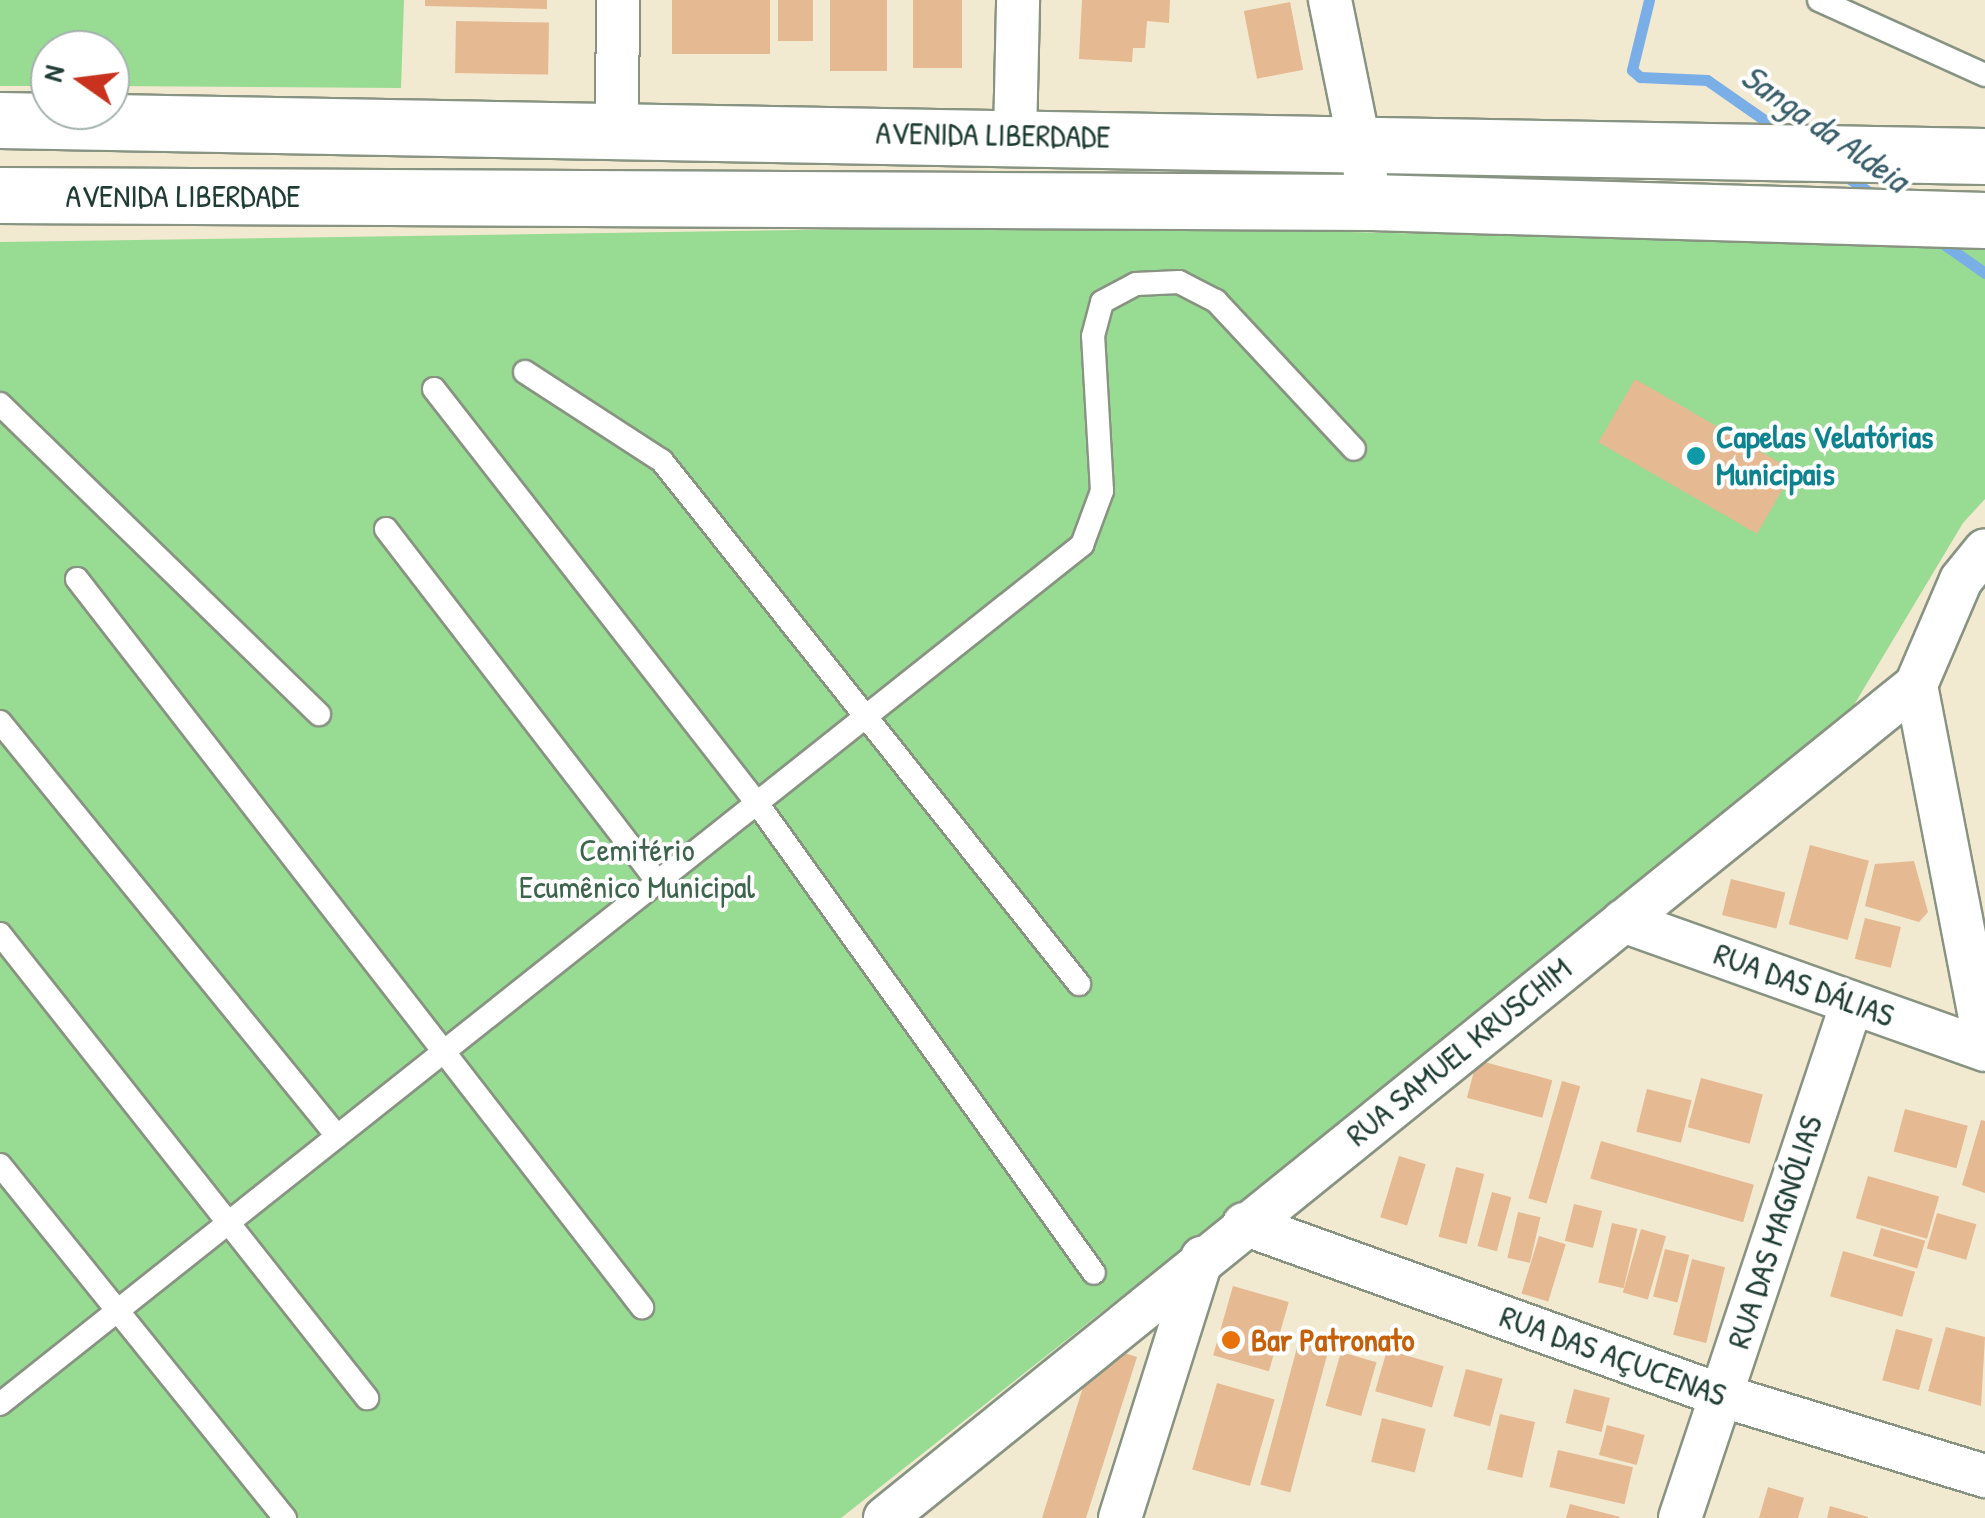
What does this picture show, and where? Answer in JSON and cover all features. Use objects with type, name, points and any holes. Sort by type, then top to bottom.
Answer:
[{"type":"street","points":[[616,129],[618,0]]},
{"type":"street","points":[[1015,136],[1018,0]]},
{"type":"street","points":[[1330,0],[1371,202]]},
{"type":"street","name":"AVENIDA LIBERDADE","points":[[0,120],[1985,156]]},
{"type":"street","name":"AVENIDA LIBERDADE","points":[[0,195],[1371,202],[1985,220]]},
{"type":"street","name":"RUA SAMUEL KRUSCHIM","points":[[885,1518],[1244,1224],[1916,685],[1962,580],[1985,550]]},
{"type":"street","points":[[1916,685],[1985,1042]]},
{"type":"street","name":"RUA DAS DÁLIAS","points":[[1623,920],[1985,1050]]},
{"type":"street","name":"RUA DAS MAGNÓLIAS","points":[[1680,1518],[1852,1002]]},
{"type":"street","name":"RUA DAS AÇUCENAS","points":[[1244,1224],[1720,1396],[1985,1476]]},
{"type":"street","points":[[1120,1518],[1202,1258]]},
{"type":"lane","points":[[1819,0],[1985,76]]},
{"type":"lane","points":[[0,1404],[1082,545],[1102,491],[1093,336],[1102,302],[1136,284],[1179,282],[1216,301],[1354,449]]},
{"type":"lane","points":[[525,372],[662,461],[1078,984]]},
{"type":"lane","points":[[434,390],[757,803],[1094,1273]]},
{"type":"lane","points":[[0,404],[319,714]]},
{"type":"lane","points":[[386,528],[658,882]]},
{"type":"lane","points":[[76,579],[642,1307]]},
{"type":"lane","points":[[0,722],[337,1136]]},
{"type":"lane","points":[[0,934],[367,1398]]},
{"type":"lane","points":[[0,1166],[285,1518]]},
{"type":"green space","points":[[0,0],[404,0],[401,88],[130,86],[130,30],[30,30],[30,86],[0,86]]},
{"type":"green space","name":"Cemitério Ecumênico Municipal","points":[[1071,226],[1985,246],[1985,499],[1963,523],[1839,730],[841,1518],[0,1518],[0,242]]},
{"type":"building","points":[[425,0],[547,0],[547,9],[425,6]]},
{"type":"building","points":[[672,0],[770,0],[770,54],[672,54]]},
{"type":"building","points":[[778,0],[813,0],[813,41],[778,41]]},
{"type":"building","points":[[830,0],[887,0],[887,71],[830,71]]},
{"type":"building","points":[[913,0],[962,0],[962,68],[913,68]]},
{"type":"building","points":[[1082,0],[1170,0],[1169,23],[1147,21],[1145,48],[1133,48],[1132,62],[1079,59]]},
{"type":"building","points":[[1290,2],[1303,70],[1257,79],[1244,11]]},
{"type":"building","points":[[456,21],[549,23],[548,75],[455,73]]},
{"type":"building","name":"Capelas Velatórias Municipais","points":[[1635,379],[1793,470],[1757,534],[1598,442]]},
{"type":"building","points":[[1810,845],[1869,861],[1848,940],[1789,924]]},
{"type":"building","points":[[1914,861],[1928,912],[1919,922],[1865,906],[1875,864]]},
{"type":"building","points":[[1731,879],[1785,893],[1776,928],[1722,915]]},
{"type":"building","points":[[1865,918],[1901,927],[1891,968],[1855,959]]},
{"type":"building","points":[[1477,1060],[1552,1080],[1542,1118],[1467,1098]]},
{"type":"building","points":[[1701,1078],[1763,1095],[1750,1144],[1688,1127]]},
{"type":"building","points":[[1562,1081],[1580,1086],[1547,1204],[1528,1198]]},
{"type":"building","points":[[1647,1089],[1692,1100],[1681,1143],[1636,1132]]},
{"type":"building","points":[[1905,1109],[1968,1126],[1956,1168],[1894,1152]]},
{"type":"building","points":[[1981,1120],[1985,1121],[1985,1193],[1962,1185]]},
{"type":"building","points":[[1601,1141],[1754,1185],[1743,1222],[1590,1178]]},
{"type":"building","points":[[1399,1156],[1426,1164],[1407,1225],[1380,1217]]},
{"type":"building","points":[[1456,1167],[1484,1174],[1467,1244],[1439,1237]]},
{"type":"building","points":[[1868,1176],[1939,1196],[1927,1239],[1856,1218]]},
{"type":"building","points":[[1492,1192],[1511,1197],[1497,1251],[1478,1246]]},
{"type":"building","points":[[1574,1204],[1602,1211],[1593,1248],[1565,1241]]},
{"type":"building","points":[[1518,1212],[1540,1217],[1530,1263],[1507,1258]]},
{"type":"building","points":[[1937,1213],[1976,1224],[1966,1260],[1927,1249]]},
{"type":"building","points":[[1612,1223],[1637,1229],[1624,1288],[1598,1282]]},
{"type":"building","points":[[1881,1228],[1925,1241],[1917,1269],[1873,1256]]},
{"type":"building","points":[[1641,1229],[1666,1236],[1648,1300],[1623,1292]]},
{"type":"building","points":[[1539,1236],[1566,1244],[1548,1302],[1521,1293]]},
{"type":"building","points":[[1665,1249],[1689,1255],[1677,1303],[1653,1297]]},
{"type":"building","points":[[1843,1251],[1915,1272],[1902,1317],[1830,1296]]},
{"type":"building","points":[[1692,1259],[1725,1267],[1706,1343],[1673,1335]]},
{"type":"building","points":[[1233,1286],[1289,1302],[1269,1371],[1213,1355]]},
{"type":"building","points":[[1946,1327],[1985,1337],[1981,1406],[1928,1391]]},
{"type":"building","points":[[1302,1329],[1332,1337],[1290,1493],[1260,1485]]},
{"type":"building","points":[[1896,1329],[1933,1339],[1919,1390],[1882,1380]]},
{"type":"building","points":[[1109,1348],[1137,1357],[1086,1518],[1042,1518],[1089,1368]]},
{"type":"building","points":[[1387,1350],[1444,1366],[1432,1408],[1375,1391]]},
{"type":"building","points":[[1341,1352],[1377,1362],[1361,1416],[1326,1406]]},
{"type":"building","points":[[1466,1369],[1503,1379],[1490,1426],[1453,1416]]},
{"type":"building","points":[[1217,1383],[1275,1400],[1250,1486],[1192,1470]]},
{"type":"building","points":[[1574,1389],[1610,1398],[1601,1432],[1566,1423]]},
{"type":"building","points":[[1500,1414],[1535,1422],[1522,1478],[1487,1470]]},
{"type":"building","points":[[1382,1418],[1426,1429],[1415,1473],[1371,1462]]},
{"type":"building","points":[[1607,1425],[1645,1435],[1637,1465],[1599,1455]]},
{"type":"building","points":[[1558,1450],[1633,1467],[1624,1504],[1549,1487]]},
{"type":"building","points":[[1768,1487],[1804,1498],[1798,1518],[1759,1518]]},
{"type":"building","points":[[1570,1504],[1620,1517],[1566,1518]]},
{"type":"building","points":[[1830,1506],[1868,1517],[1868,1518],[1827,1518]]},
{"type":"waterway","name":"Sanga da Aldeia","points":[[1649,0],[1632,70],[1640,77],[1707,80],[1780,131]]},
{"type":"waterway","name":"Sanga da Aldeia","points":[[1841,173],[1875,196]]},
{"type":"waterway","name":"Sanga da Aldeia","points":[[1935,238],[1985,273]]},
{"type":"place","name":"Capelas Velatórias Municipais","points":[[1696,456]]},
{"type":"place","name":"Bar Patronato","points":[[1231,1340]]}]
